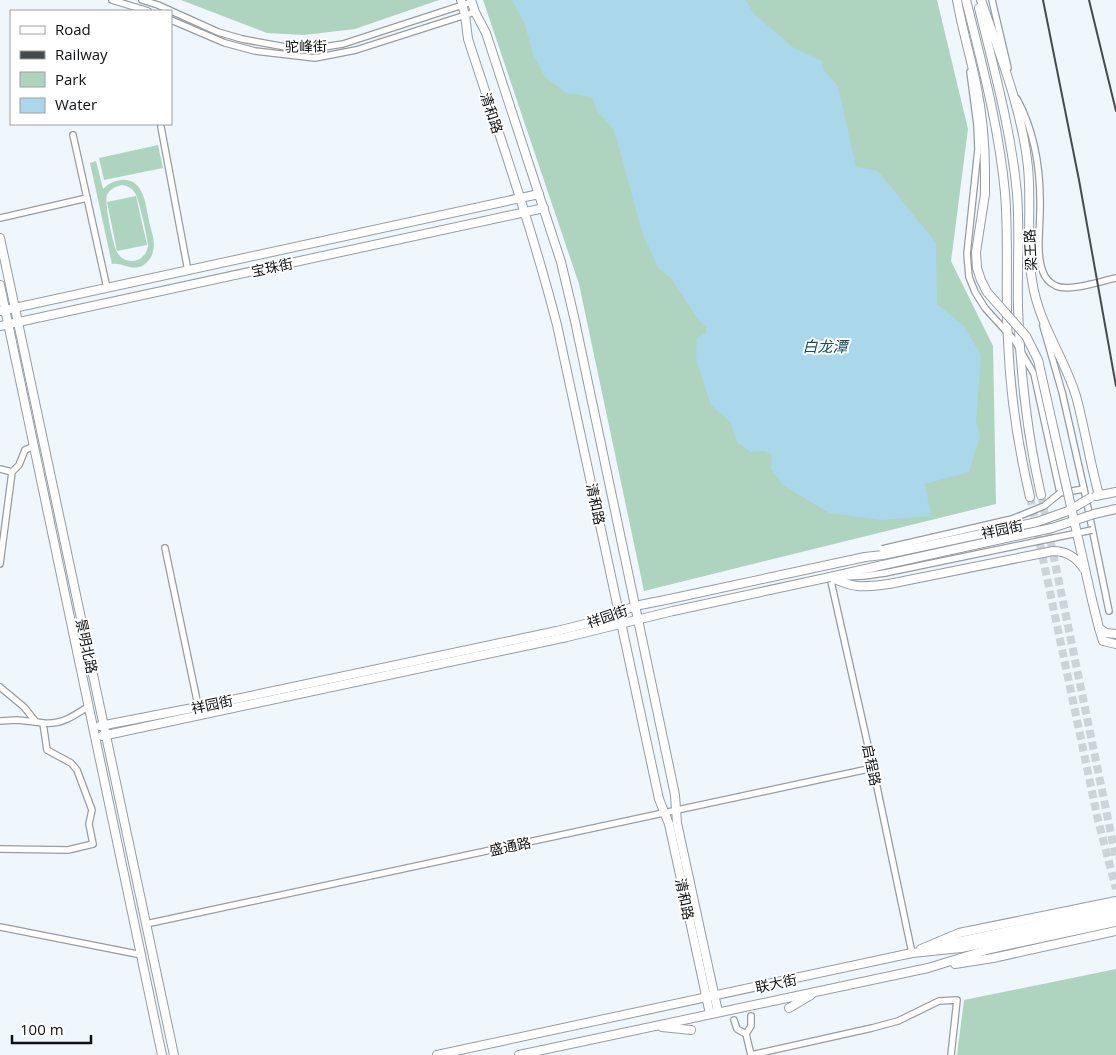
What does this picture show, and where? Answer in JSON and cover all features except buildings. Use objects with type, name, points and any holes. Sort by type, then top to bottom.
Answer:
[{"type":"main road","points":[[956,0],[976,82],[985,152],[985,194],[976,252],[977,268],[987,292],[1026,336],[1038,360],[1099,628],[1103,641],[1116,644]]},
{"type":"main road","name":"梁王路","points":[[966,0],[996,127],[1005,194],[1008,341],[1018,436],[1030,498]]},
{"type":"main road","name":"梁王路","points":[[977,0],[1006,119],[1017,194],[1018,308],[1021,349],[1030,437],[1040,495]]},
{"type":"main road","name":"梁王路","points":[[981,0],[1014,94],[1028,165],[1030,273],[1040,314],[1076,396],[1099,495]]},
{"type":"main road","name":"清和路","points":[[471,1],[486,33],[561,262],[675,795],[677,823],[710,998]]},
{"type":"main road","name":"清和路","points":[[462,3],[468,39],[521,199],[542,267],[557,325],[659,799],[668,824],[714,1013]]},
{"type":"main road","name":"宝珠街","points":[[3,311],[539,194]]},
{"type":"main road","name":"宝珠街","points":[[4,325],[544,208]]},
{"type":"main road","name":"景明北路","points":[[0,238],[174,1055]]},
{"type":"main road","name":"景明北路","points":[[0,285],[4,325],[34,446],[162,1055]]},
{"type":"main road","name":"祥园街","points":[[93,727],[198,707],[558,631],[601,620],[636,606],[1037,522],[1068,511],[1090,498],[1116,492]]},
{"type":"main road","name":"祥园街","points":[[95,737],[559,639],[673,611],[1052,528],[1116,509]]},
{"type":"main road","points":[[830,577],[853,586],[865,587],[889,584],[1053,551],[1063,551],[1075,557],[1088,578]]},
{"type":"main road","points":[[1099,628],[1106,633],[1116,634]]},
{"type":"main road","points":[[912,953],[959,933],[1116,901]]},
{"type":"main road","points":[[912,953],[960,940],[1116,908]]},
{"type":"main road","name":"联大街","points":[[437,1055],[710,998],[912,953],[961,948],[1116,915]]},
{"type":"main road","name":"联大街","points":[[518,1055],[928,968],[990,949],[1116,922]]},
{"type":"main road","points":[[928,968],[992,958],[1116,931]]},
{"type":"main road","points":[[789,1008],[816,992]]},
{"type":"main road","points":[[652,1026],[691,1030]]},
{"type":"street","points":[[112,0],[145,10]]},
{"type":"street","name":"驼峰街","points":[[142,0],[169,10]]},
{"type":"street","points":[[992,0],[1014,94],[1026,116],[1035,152],[1040,186],[1040,257],[1042,270],[1050,282],[1060,287],[1074,287],[1116,278]]},
{"type":"street","name":"驼峰街","points":[[172,11],[218,32],[242,39],[291,48],[317,48],[343,44],[471,1]]},
{"type":"street","name":"驼峰街","points":[[172,20],[217,40],[255,51],[314,58],[356,50],[475,12]]},
{"type":"street","points":[[963,32],[970,68],[977,125],[976,171],[967,254],[969,277],[975,292],[985,308],[1015,341],[1034,374],[1060,493]]},
{"type":"street","points":[[161,127],[188,271]]},
{"type":"street","points":[[73,135],[107,288]]},
{"type":"street","points":[[0,218],[87,198]]},
{"type":"street","points":[[1040,314],[1062,392],[1084,489],[1108,611]]},
{"type":"street","points":[[0,564],[12,472],[19,465],[25,450],[34,446]]},
{"type":"street","points":[[0,469],[12,472]]},
{"type":"street","points":[[865,557],[882,549],[1012,519],[1044,506],[1060,493],[1084,489]]},
{"type":"street","points":[[830,577],[885,573],[1092,530]]},
{"type":"street","points":[[165,548],[200,716]]},
{"type":"street","name":"启程路","points":[[830,577],[912,953]]},
{"type":"street","points":[[0,687],[24,707],[36,722]]},
{"type":"street","points":[[0,721],[17,720],[58,723],[89,706]]},
{"type":"street","points":[[0,849],[68,850],[93,844],[90,824],[92,810],[80,776],[71,763],[47,750],[43,723]]},
{"type":"street","name":"盛通路","points":[[146,924],[873,768]]},
{"type":"street","points":[[0,927],[142,955]]},
{"type":"street","points":[[734,1020],[737,1029],[746,1034],[753,1055],[872,1028],[898,1021],[939,1001],[958,1000],[951,1055]]},
{"type":"street","points":[[746,1034],[751,1026],[750,1016]]},
{"type":"green space","points":[[181,0],[439,0],[355,29],[304,35],[267,33]]},
{"type":"green space","points":[[483,0],[937,0],[968,129],[951,261],[993,346],[996,504],[644,591],[579,284]]},
{"type":"green space","points":[[158,145],[163,168],[104,180],[99,158]]},
{"type":"green space","points":[[96,161],[103,189],[112,182],[128,180],[138,186],[141,191],[154,244],[150,258],[142,266],[134,268],[112,264],[90,163]],"holes":[[[122,185],[133,190],[137,197],[148,242],[145,254],[140,259],[133,261],[122,258],[115,248],[107,206],[107,195],[113,188]]]},
{"type":"green space","points":[[136,196],[147,245],[117,251],[107,202]]},
{"type":"green space","points":[[1116,969],[1116,1055],[957,1055],[964,1000]]},
{"type":"water","name":"白龙潭","points":[[512,0],[746,0],[754,14],[794,48],[822,61],[823,69],[838,86],[856,167],[878,171],[936,243],[937,304],[964,326],[981,355],[976,422],[980,437],[969,472],[925,484],[931,516],[881,520],[829,513],[783,485],[771,469],[772,455],[764,451],[751,452],[738,443],[730,422],[711,405],[696,359],[697,338],[706,333],[706,327],[697,318],[672,279],[659,269],[643,235],[614,130],[597,111],[592,97],[566,93],[545,77],[533,54],[525,25]]},
{"type":"tunnel","points":[[1041,495],[1116,858]]},
{"type":"tunnel","points":[[1030,497],[1098,820],[1116,889]]},
{"type":"railway","points":[[1043,0],[1079,180],[1116,386]]},
{"type":"railway","points":[[1089,0],[1116,111]]}]
